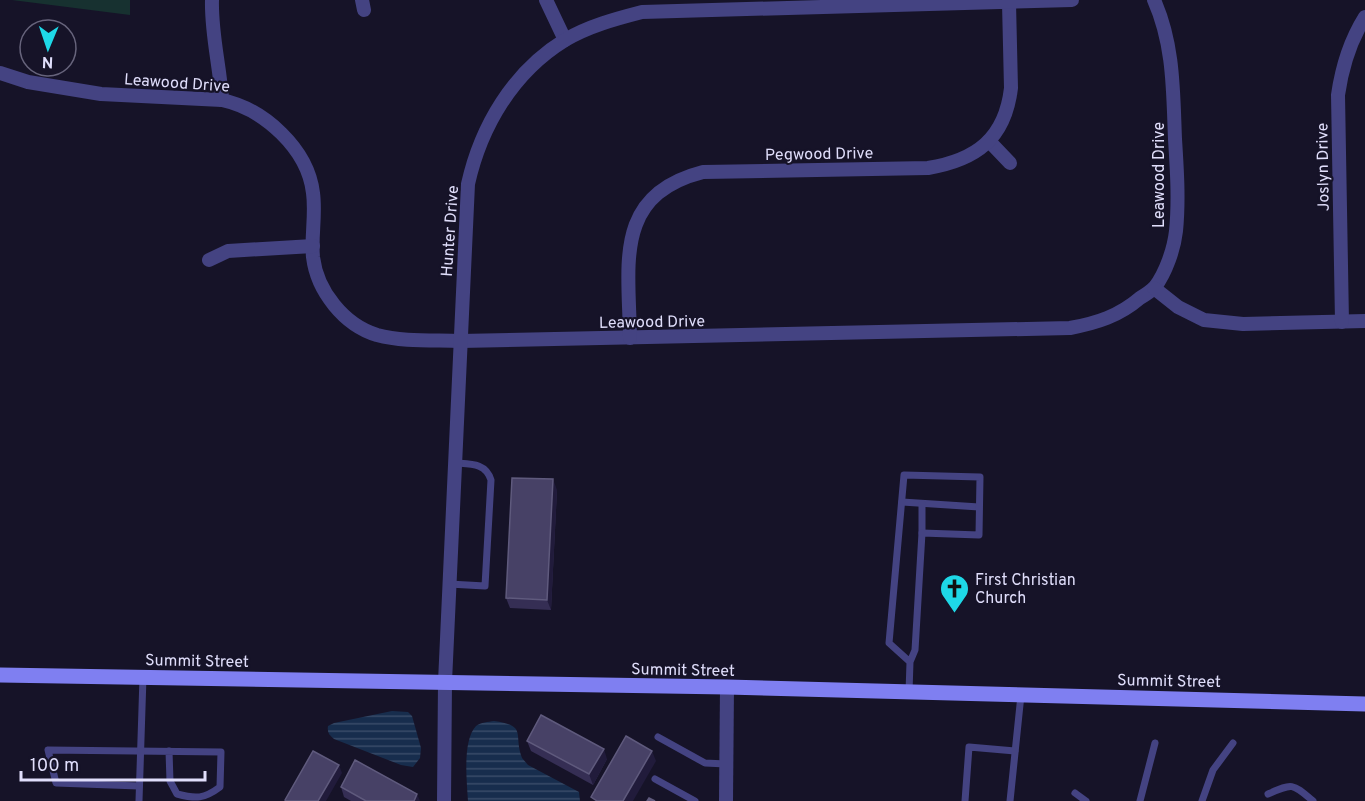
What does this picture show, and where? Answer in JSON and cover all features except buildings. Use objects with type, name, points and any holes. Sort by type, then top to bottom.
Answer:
[{"type":"main road","name":"Summit Street","points":[[0,675],[728,687],[1365,704]]},
{"type":"street","points":[[212,0],[213,35],[222,100]]},
{"type":"street","points":[[546,0],[565,40]]},
{"type":"street","name":"Hunter Drive","points":[[444,801],[445,682],[468,184],[478,148],[491,118],[514,85],[543,56],[565,40],[611,20],[642,12],[1072,0]]},
{"type":"street","name":"Leawood Drive","points":[[0,73],[70,90],[101,94],[222,100],[237,103],[256,112],[274,127],[303,160],[310,177],[313,192],[313,246],[316,267],[329,299],[357,326],[376,335],[401,339],[460,341],[1070,328],[1094,324],[1114,316],[1154,288],[1173,247],[1176,231],[1177,173],[1172,60],[1168,40],[1154,0]]},
{"type":"street","name":"Pegwood Drive","points":[[630,338],[629,247],[632,232],[638,217],[663,188],[683,177],[703,172],[928,168],[952,164],[972,154],[989,141],[1003,119],[1009,102],[1011,88],[1009,3]]},
{"type":"street","name":"Joslyn Drive","points":[[1342,322],[1338,95],[1347,52],[1365,16]]},
{"type":"street","points":[[989,141],[1010,163]]},
{"type":"street","points":[[209,260],[228,251],[313,246]]},
{"type":"street","points":[[1154,288],[1178,307],[1204,321],[1243,324],[1365,321]]},
{"type":"street","points":[[726,801],[728,687]]},
{"type":"lane","points":[[449,584],[485,586],[487,562],[491,480],[489,473],[476,464],[456,464]]},
{"type":"lane","points":[[910,662],[890,643],[904,475],[980,477],[979,535],[922,533]]},
{"type":"lane","points":[[902,502],[980,507]]},
{"type":"lane","points":[[909,692],[910,662],[915,650],[922,504]]},
{"type":"lane","points":[[139,801],[143,677]]},
{"type":"lane","points":[[1010,801],[1021,695]]},
{"type":"lane","points":[[658,737],[705,763],[726,764]]},
{"type":"lane","points":[[1140,801],[1155,743]]},
{"type":"lane","points":[[1202,801],[1213,771],[1233,743]]},
{"type":"lane","points":[[965,801],[969,747],[1016,751]]},
{"type":"lane","points":[[140,786],[56,783],[48,750],[141,750],[169,751],[221,753],[220,787],[210,794],[194,799],[177,794],[170,781],[169,751]]},
{"type":"lane","points":[[655,779],[695,801]]},
{"type":"lane","points":[[1268,794],[1288,785],[1293,786],[1313,801]]},
{"type":"lane","points":[[1076,793],[1086,801]]},
{"type":"green space","points":[[12,0],[130,0],[130,15]]},
{"type":"water","points":[[392,711],[408,712],[412,716],[421,748],[420,758],[413,767],[401,765],[334,739],[328,732],[328,726],[334,723]]},
{"type":"water","points":[[494,721],[505,723],[515,729],[522,758],[528,765],[579,792],[580,801],[468,801],[466,762],[469,741],[476,726]]},
{"type":"place","name":"First Christian Church","points":[[954,614]]}]
